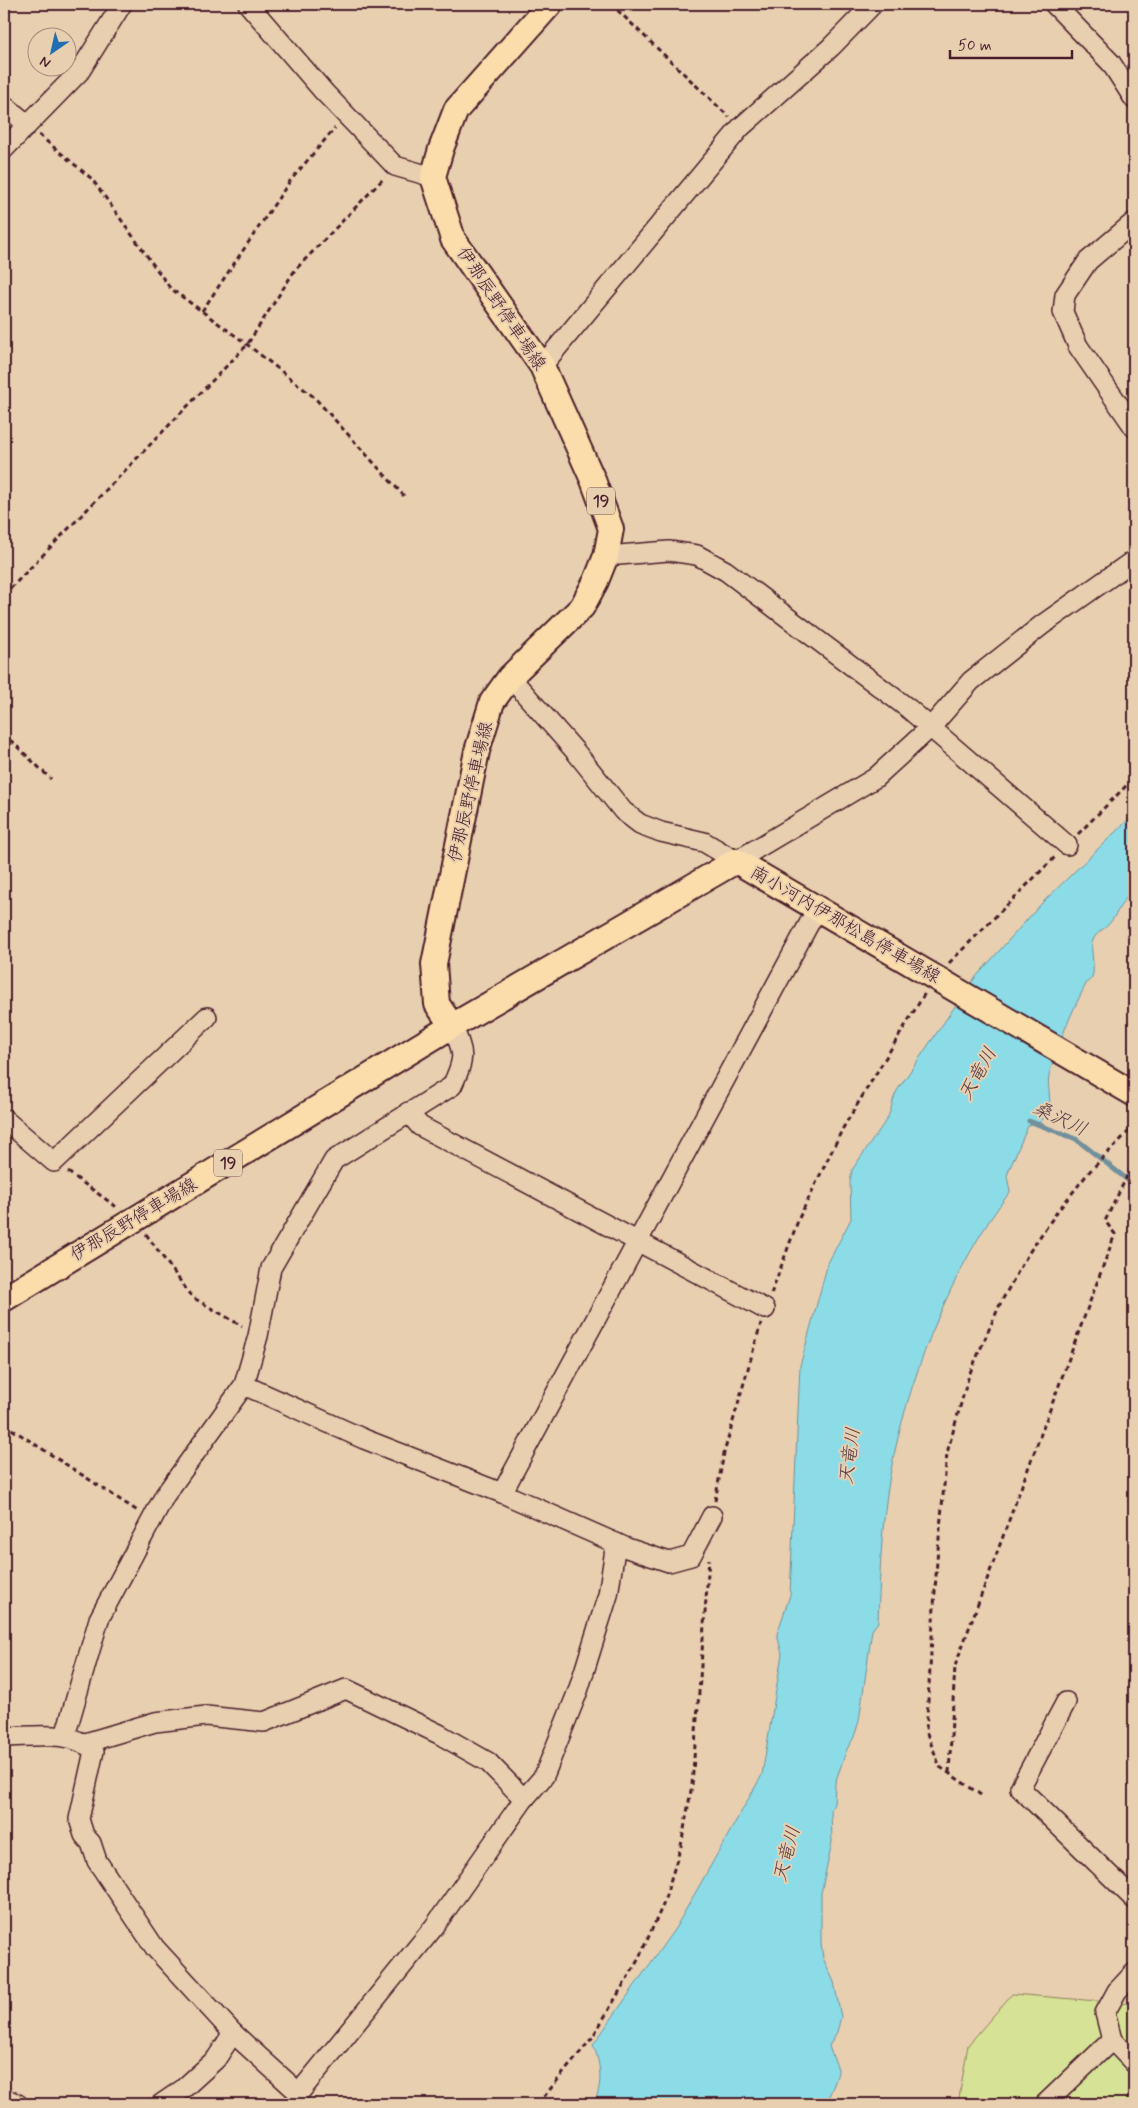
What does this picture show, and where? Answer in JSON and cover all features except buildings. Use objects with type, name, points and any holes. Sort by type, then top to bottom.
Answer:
[{"type":"main road","points":[[433,177],[441,149],[456,110],[550,4]]},
{"type":"main road","name":"伊那辰野停車場線","points":[[4,1299],[452,1026],[437,1004],[434,964],[477,750],[492,702],[510,677],[582,607],[596,581],[606,556],[611,529],[593,480],[542,366],[453,239],[433,177]]},
{"type":"main road","name":"南小河内伊那松島停車場線","points":[[452,1026],[736,861],[818,907],[1134,1094]]},
{"type":"street","points":[[4,149],[80,71],[122,4]]},
{"type":"street","points":[[248,4],[346,115],[395,166],[433,177]]},
{"type":"street","points":[[542,366],[740,128],[831,47],[873,4]]},
{"type":"street","points":[[1054,4],[1111,63],[1134,99]]},
{"type":"street","points":[[4,106],[27,124]]},
{"type":"street","points":[[1134,222],[1088,261],[1065,295],[1063,312],[1078,346],[1134,427]]},
{"type":"street","points":[[606,556],[670,551],[697,555],[726,571],[931,727],[1067,845]]},
{"type":"street","points":[[510,677],[575,750],[623,811],[640,824],[661,832],[704,842],[736,861],[876,778],[931,727],[971,681],[1042,624],[1134,560]]},
{"type":"street","points":[[502,1493],[818,907]]},
{"type":"street","points":[[4,1119],[54,1162],[208,1017]]},
{"type":"street","points":[[65,1736],[99,1619],[165,1495],[244,1385],[258,1336],[271,1268],[334,1160],[452,1086],[461,1068],[463,1049],[452,1026]]},
{"type":"street","points":[[408,1112],[420,1126],[765,1309]]},
{"type":"street","points":[[244,1385],[364,1439],[502,1493],[616,1543],[669,1562],[691,1556],[712,1516]]},
{"type":"street","points":[[4,1736],[65,1736],[85,1743],[94,1751],[79,1819],[84,1835],[91,1843],[97,1861],[155,1948],[233,2033],[299,2092],[434,1927],[524,1799],[544,1776],[578,1691],[608,1595],[616,1543]]},
{"type":"street","points":[[85,1743],[155,1722],[206,1716],[264,1722],[346,1689],[439,1734],[488,1762],[524,1799]]},
{"type":"street","points":[[1066,1702],[1020,1788],[1134,1899]]},
{"type":"street","points":[[1134,1973],[1117,1991],[1105,2013],[1112,2040],[1134,2063]]},
{"type":"street","points":[[161,2104],[183,2089],[216,2060],[233,2033]]},
{"type":"street","points":[[1046,2104],[1112,2040]]},
{"type":"street","points":[[4,2098],[18,2104]]},
{"type":"path","points":[[611,4],[740,128]]},
{"type":"path","points":[[202,311],[290,181],[346,115]]},
{"type":"path","points":[[27,124],[92,179],[170,288],[314,397],[404,496]]},
{"type":"path","points":[[4,594],[246,345],[295,270],[395,166]]},
{"type":"path","points":[[4,734],[50,779]]},
{"type":"path","points":[[712,1516],[724,1454],[743,1380],[765,1309],[799,1218],[843,1128],[939,980],[1067,845],[1134,778]]},
{"type":"path","points":[[981,1795],[940,1767],[926,1731],[937,1560],[947,1453],[968,1375],[1001,1302],[1028,1254],[1057,1212],[1089,1172],[1134,1126]]},
{"type":"path","points":[[54,1162],[135,1220],[192,1297],[258,1336]]},
{"type":"path","points":[[949,1773],[954,1666],[1115,1234],[1105,1221],[1134,1162]]},
{"type":"path","points":[[4,1424],[152,1520]]},
{"type":"path","points":[[538,2104],[592,2038],[638,1960],[663,1905],[681,1846],[692,1785],[709,1554]]},
{"type":"green space","points":[[1012,1994],[1134,2004],[1134,2104],[958,2104],[968,2045]]},
{"type":"water","name":"天竜川","points":[[1134,814],[1134,892],[1126,898],[1109,924],[1093,940],[1092,977],[1086,985],[1061,1038],[1050,1071],[1048,1111],[1038,1124],[1033,1123],[1028,1126],[1007,1176],[1010,1192],[971,1250],[954,1283],[938,1317],[912,1387],[902,1421],[890,1475],[884,1517],[878,1622],[872,1630],[859,1721],[835,1783],[834,1804],[831,1810],[832,1842],[821,1893],[821,1943],[823,1958],[834,1982],[841,2017],[837,2032],[829,2046],[838,2072],[826,2104],[594,2104],[599,2089],[600,2074],[598,2059],[593,2045],[676,1927],[762,1775],[782,1654],[777,1634],[790,1595],[800,1366],[828,1263],[851,1219],[850,1182],[852,1170],[887,1119],[898,1089],[974,979],[1042,903]]},
{"type":"waterway","name":"桑沢川","points":[[1029,1121],[1076,1139],[1134,1185]]}]
